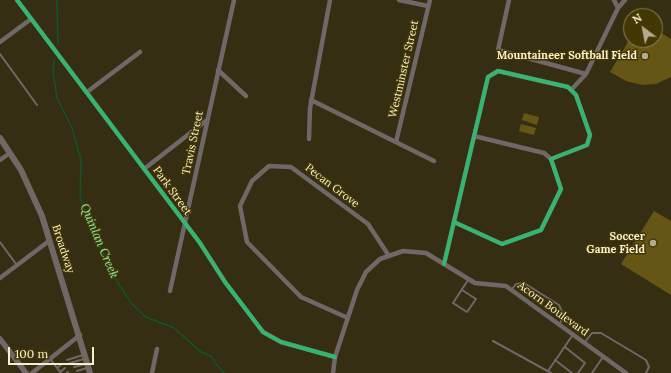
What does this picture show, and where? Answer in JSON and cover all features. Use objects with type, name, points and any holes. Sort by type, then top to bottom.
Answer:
[{"type":"main road","name":"Broadway","points":[[0,138],[10,153],[35,200],[88,363]]},
{"type":"street","name":"Park Street","points":[[17,0],[206,251],[225,282],[267,336],[285,344],[335,357]]},
{"type":"street","name":"Travis Street","points":[[170,291],[234,0]]},
{"type":"street","points":[[309,139],[312,100],[330,0]]},
{"type":"street","points":[[399,0],[428,6]]},
{"type":"street","name":"Westminster Street","points":[[396,142],[430,0]]},
{"type":"street","points":[[509,0],[498,50],[586,74]]},
{"type":"street","points":[[614,0],[618,8]]},
{"type":"street","points":[[571,90],[586,74],[618,8],[625,0]]},
{"type":"street","points":[[0,42],[32,19]]},
{"type":"street","points":[[87,92],[140,52]]},
{"type":"street","points":[[218,70],[246,96]]},
{"type":"street","points":[[444,264],[488,77],[498,71],[568,87],[576,95],[590,135],[587,145],[551,159]]},
{"type":"street","points":[[312,100],[434,161]]},
{"type":"street","points":[[144,169],[207,120]]},
{"type":"street","points":[[454,222],[502,244],[541,230],[561,189],[551,159],[544,153],[474,136]]},
{"type":"street","points":[[0,160],[10,153]]},
{"type":"street","name":"Pecan Grove","points":[[348,318],[301,297],[247,242],[240,206],[252,181],[269,166],[291,167],[368,224],[390,256]]},
{"type":"street","points":[[0,278],[49,240]]},
{"type":"street","name":"Acorn Boulevard","points":[[333,373],[335,357],[357,290],[366,272],[380,259],[403,251],[426,253],[475,283],[506,286],[626,373]]},
{"type":"street","points":[[32,373],[80,335]]},
{"type":"street","points":[[0,339],[26,373]]},
{"type":"street","points":[[152,373],[157,349]]},
{"type":"lane","points":[[0,54],[37,105]]},
{"type":"lane","points":[[0,242],[17,265]]},
{"type":"lane","points":[[462,290],[476,299],[467,312],[453,303],[469,279]]},
{"type":"lane","points":[[511,290],[516,284],[524,283],[559,306],[563,314],[559,325]]},
{"type":"lane","points":[[584,343],[592,333],[601,333],[646,360],[649,367],[646,373]]},
{"type":"lane","points":[[548,371],[573,335]]},
{"type":"lane","points":[[493,341],[551,373]]},
{"type":"lane","points":[[564,347],[585,363],[578,373]]},
{"type":"lane","points":[[592,373],[603,356]]},
{"type":"lane","points":[[50,359],[61,372],[65,368]]},
{"type":"lane","points":[[68,360],[88,363]]},
{"type":"lane","points":[[556,360],[572,373]]},
{"type":"lane","points":[[70,363],[88,363]]},
{"type":"lane","points":[[74,367],[88,363]]},
{"type":"lane","points":[[77,371],[88,363]]},
{"type":"lane","points":[[57,368],[62,364]]},
{"type":"shaded area","name":"Mountaineer Softball Field","points":[[663,34],[671,39],[671,77],[656,84],[642,85],[626,81],[610,72],[624,48],[663,48]]},
{"type":"shaded area","points":[[524,113],[539,117],[537,125],[522,120]]},
{"type":"shaded area","points":[[521,124],[536,128],[534,135],[519,131]]},
{"type":"shaded area","name":"Soccer Game Field","points":[[654,211],[671,221],[671,295],[621,264]]},
{"type":"waterway","name":"Quinlan Creek","points":[[57,0],[58,44]]},
{"type":"waterway","name":"Quinlan Creek","points":[[54,60],[53,71],[57,98],[72,128],[81,160],[80,197],[94,234],[118,283],[131,303],[146,317],[174,328],[201,352],[212,357],[224,373]]},
{"type":"cycle path","points":[[17,0],[200,243],[225,282],[263,332],[281,342],[335,357]]},
{"type":"cycle path","points":[[444,264],[488,77],[498,71],[568,87],[576,95],[590,135],[587,145],[551,159],[561,189],[541,230],[502,244],[454,222]]},
{"type":"place","name":"Mountaineer Softball Field","points":[[645,56]]},
{"type":"place","name":"Soccer Game Field","points":[[653,243]]}]
